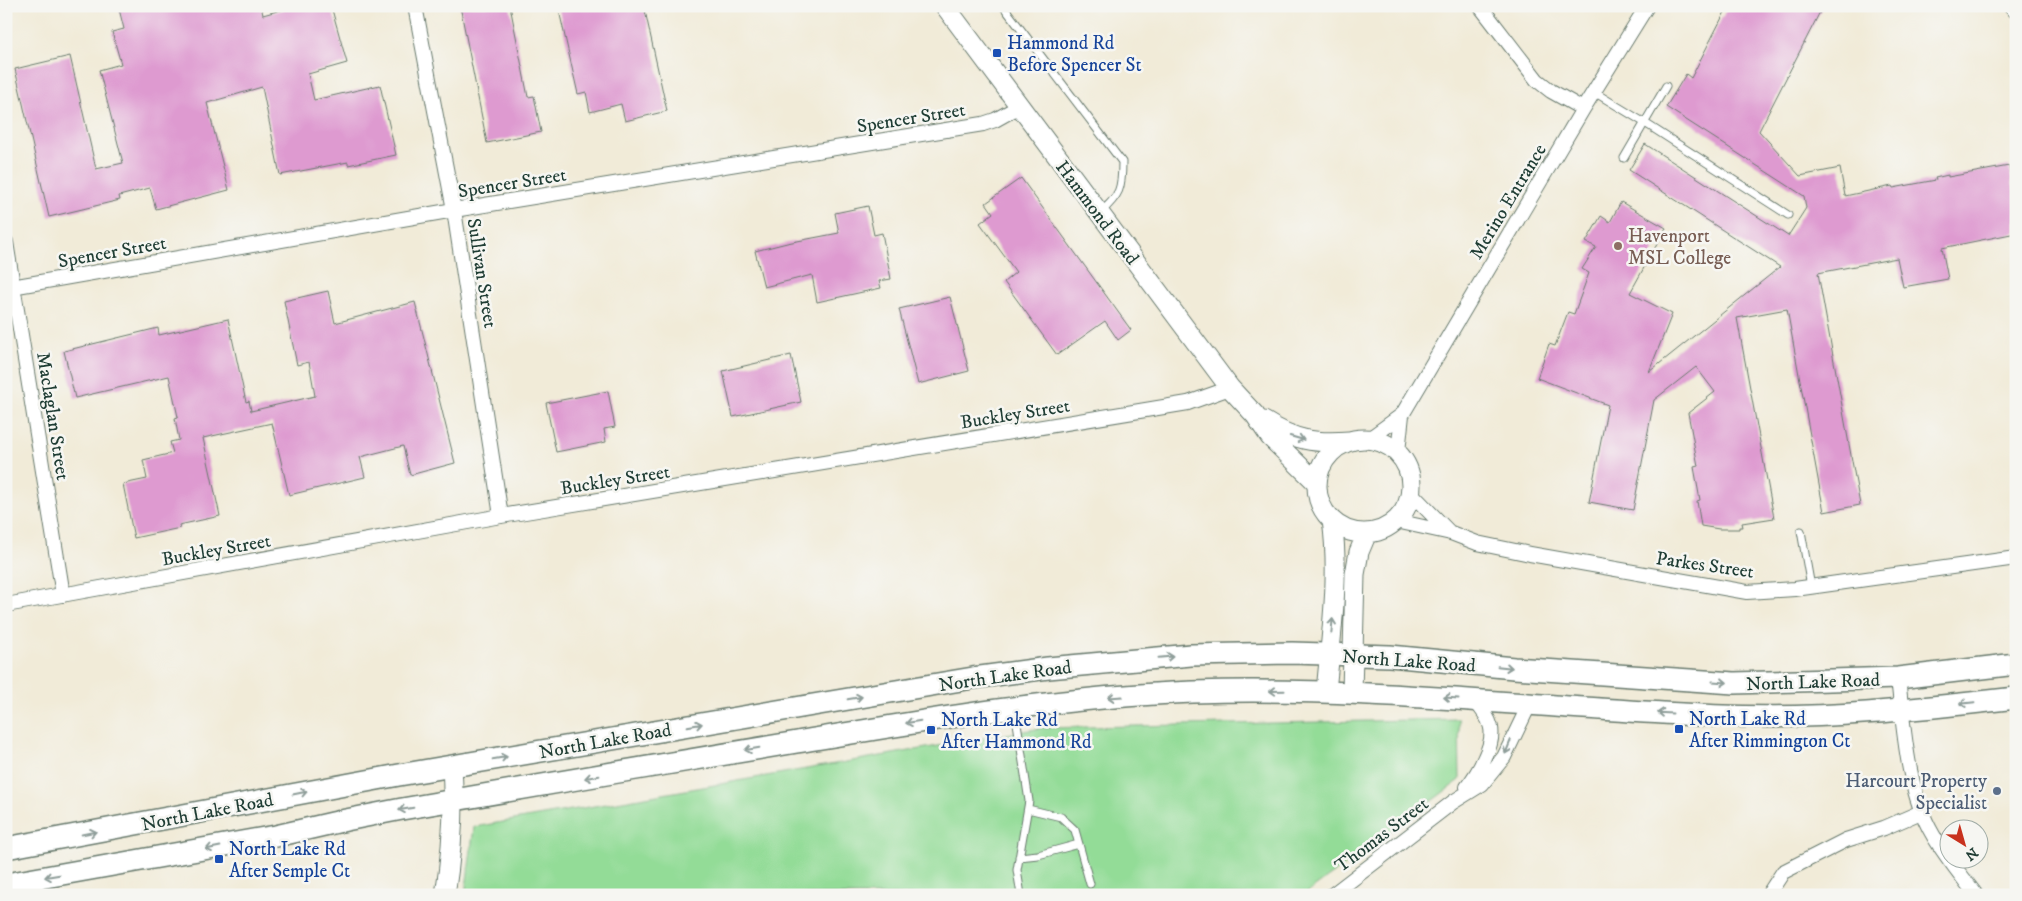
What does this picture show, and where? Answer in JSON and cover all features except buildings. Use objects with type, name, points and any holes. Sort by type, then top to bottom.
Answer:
[{"type":"main road","name":"Hammond Road","points":[[945,6],[1230,388],[1254,415],[1270,437],[1317,483]]},
{"type":"main road","name":"Hammond Road","points":[[1254,415],[1276,429],[1312,442],[1360,440]]},
{"type":"main road","points":[[1326,692],[1336,575],[1336,546],[1332,520],[1321,503],[1317,483],[1320,469],[1338,447],[1360,440],[1385,443],[1398,452],[1406,464],[1411,478],[1411,493],[1406,508],[1396,521],[1382,529],[1367,532],[1349,530],[1332,520]]},
{"type":"main road","points":[[1352,693],[1355,574],[1359,552],[1367,532]]},
{"type":"main road","name":"North Lake Road","points":[[6,848],[452,766],[973,678],[1038,669],[1191,655],[1329,654],[1390,656],[1514,668],[1734,683],[1898,678],[2016,664]]},
{"type":"main road","name":"North Lake Road","points":[[6,884],[221,846],[454,800],[978,711],[1111,697],[1193,692],[1326,692],[1732,716],[1902,711],[2016,698]]},
{"type":"main road","points":[[445,895],[452,845],[454,800],[452,766]]},
{"type":"street","name":"Sullivan Street","points":[[415,6],[454,210],[501,516]]},
{"type":"street","points":[[1480,6],[1537,80],[1551,91],[1583,109]]},
{"type":"street","name":"Merino Entrance","points":[[1398,452],[1402,415],[1583,109],[1647,6]]},
{"type":"street","points":[[2011,6],[2016,12]]},
{"type":"street","name":"Spencer Street","points":[[10,288],[454,210],[983,124],[1000,118],[1020,106]]},
{"type":"street","name":"Maclaglan Street","points":[[6,242],[10,288],[63,596]]},
{"type":"street","name":"Buckley Street","points":[[6,604],[63,596],[501,516],[1188,403],[1230,388]]},
{"type":"street","name":"Merino Entrance","points":[[1360,440],[1402,415]]},
{"type":"street","name":"Parkes Street","points":[[1411,493],[1451,534]]},
{"type":"street","name":"Parkes Street","points":[[1396,521],[1451,534],[1477,544],[1747,592],[1810,587],[2016,558]]},
{"type":"street","points":[[1898,678],[1913,783],[1921,812],[1933,836],[1976,895]]},
{"type":"street","name":"Thomas Street","points":[[1453,802],[1477,776],[1492,743],[1492,728],[1486,713],[1474,700]]},
{"type":"street","name":"Thomas Street","points":[[1332,895],[1453,802],[1482,784],[1504,757],[1530,703]]},
{"type":"street","points":[[1768,895],[1783,872],[1846,840],[1884,828],[1921,812]]},
{"type":"lane","points":[[1003,6],[1122,162],[1122,180],[1116,199],[1100,214]]},
{"type":"lane","points":[[1624,158],[1666,86]]},
{"type":"lane","points":[[1594,92],[1788,215]]},
{"type":"lane","points":[[1801,531],[1810,587]]},
{"type":"lane","points":[[1014,708],[1029,801],[1017,870],[1021,895]]},
{"type":"lane","points":[[1028,809],[1061,816],[1075,830],[1090,884]]},
{"type":"lane","points":[[1019,857],[1038,855],[1079,844]]},
{"type":"green space","points":[[1459,719],[1460,780],[1304,895],[465,895],[474,827],[1041,728]]},
{"type":"place","name":"Hammond Rd Before Spencer St","points":[[997,53]]},
{"type":"place","name":"Havenport MSL College","points":[[1618,246]]},
{"type":"place","name":"North Lake Rd After Rimmington Ct","points":[[1679,729]]},
{"type":"place","name":"North Lake Rd After Hammond Rd","points":[[931,730]]},
{"type":"place","name":"Harcourt Property Specialist","points":[[1997,791]]},
{"type":"place","name":"North Lake Rd After Semple Ct","points":[[219,859]]}]
